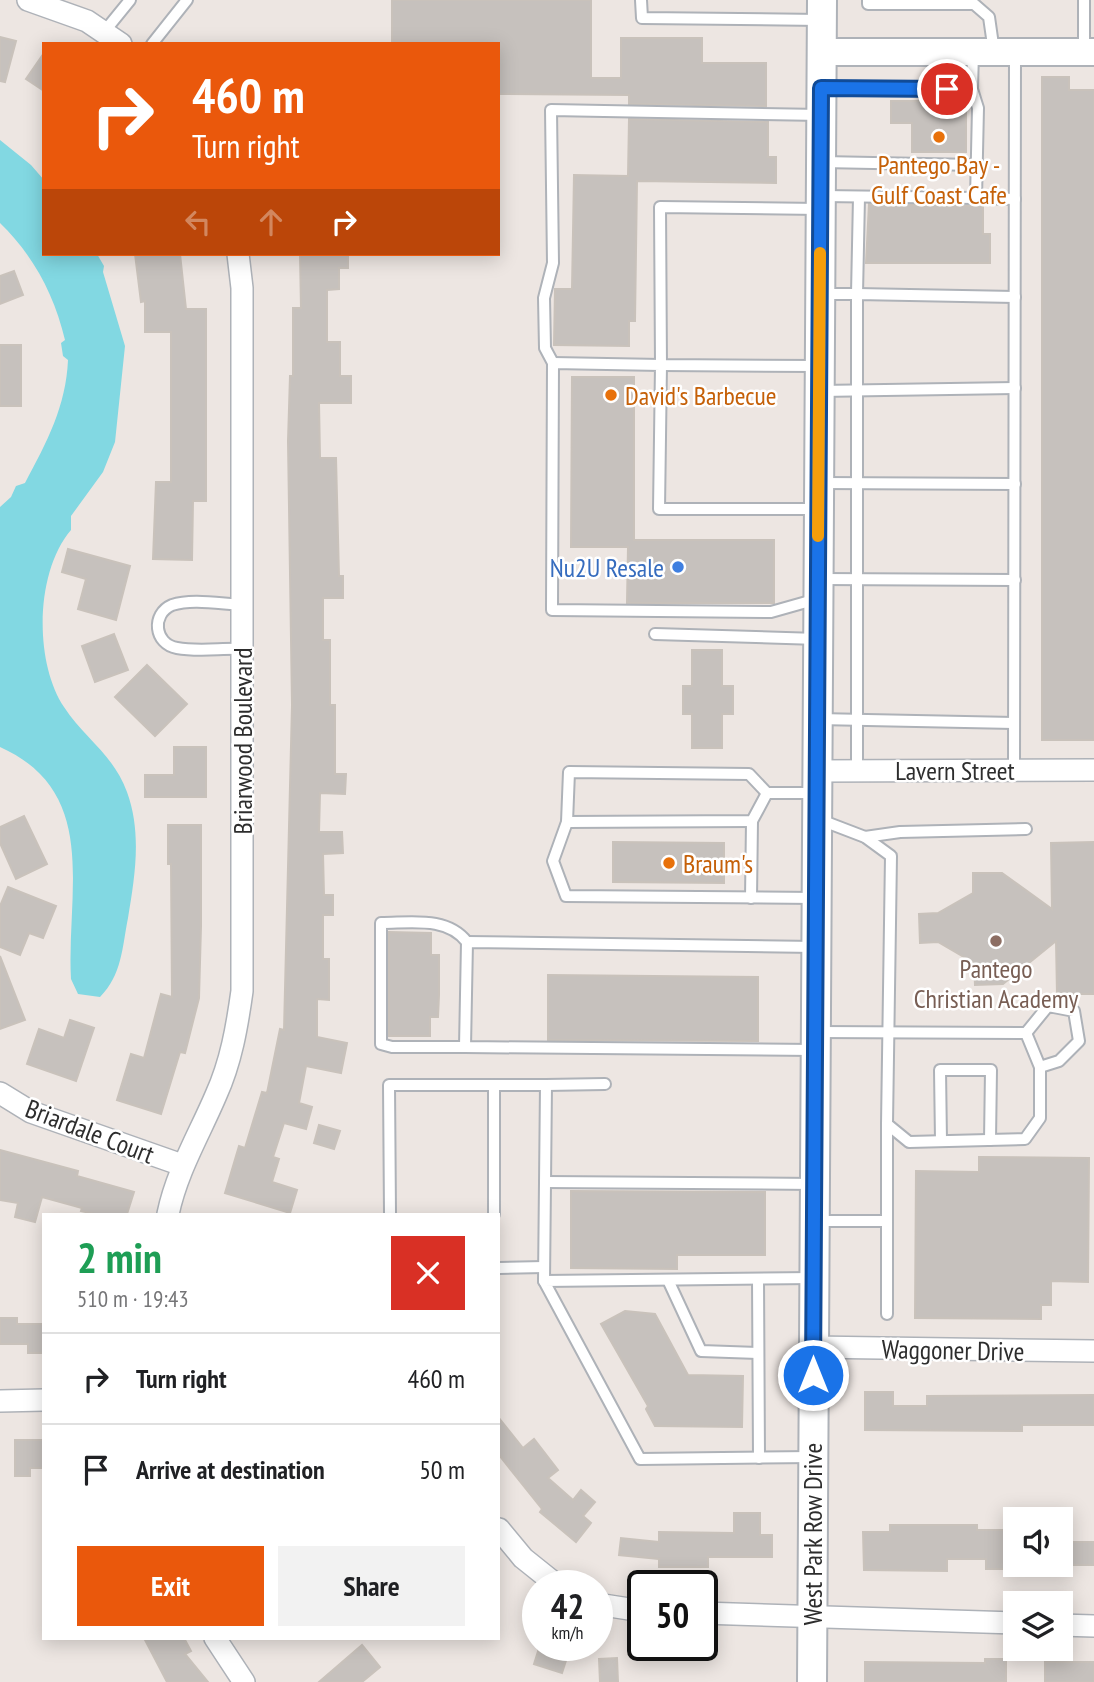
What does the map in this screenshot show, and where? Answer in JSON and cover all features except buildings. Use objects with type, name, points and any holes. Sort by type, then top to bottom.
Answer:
[{"type":"main road","name":"West Park Row Drive","points":[[812,1682],[821,10]]},
{"type":"street","points":[[28,0],[87,21],[112,38]]},
{"type":"street","points":[[821,52],[1089,52]]},
{"type":"street","name":"Briarwood Boulevard","points":[[168,1213],[182,1165],[218,1093],[234,1046],[242,991],[242,288],[238,256]]},
{"type":"street","name":"Lavern Street","points":[[816,794],[858,771],[1094,770]]},
{"type":"street","name":"Briardale Court","points":[[0,1093],[31,1112],[182,1165]]},
{"type":"street","name":"Waggoner Drive","points":[[812,1347],[1094,1351]]},
{"type":"street","points":[[0,1401],[42,1400]]},
{"type":"street","points":[[500,1530],[523,1558],[538,1570]]},
{"type":"street","points":[[718,1613],[1003,1623]]},
{"type":"street","points":[[1073,1625],[1094,1626]]},
{"type":"street","points":[[216,1640],[243,1682]]},
{"type":"lane","points":[[112,38],[130,0]]},
{"type":"lane","points":[[154,42],[187,0]]},
{"type":"lane","points":[[641,0],[642,19],[821,10]]},
{"type":"lane","points":[[867,0],[868,4],[974,4],[989,17],[1015,199],[1014,770]]},
{"type":"lane","points":[[1084,0],[1089,52]]},
{"type":"lane","points":[[976,198],[978,108],[972,89],[994,52]]},
{"type":"lane","points":[[972,89],[821,101],[551,110],[553,263],[544,298],[545,348],[553,363],[552,610],[771,612],[818,589],[858,579],[1014,580]]},
{"type":"lane","points":[[820,162],[976,165]]},
{"type":"lane","points":[[1015,199],[859,197],[820,203],[660,207],[660,509],[819,496],[857,485],[1015,484]]},
{"type":"lane","points":[[858,771],[859,197]]},
{"type":"lane","points":[[820,294],[1015,298]]},
{"type":"lane","points":[[553,363],[661,365],[820,378],[857,389],[1015,388]]},
{"type":"lane","points":[[243,605],[185,602],[170,606],[160,614],[157,627],[159,635],[175,648],[243,649]]},
{"type":"lane","points":[[654,634],[818,639]]},
{"type":"lane","points":[[817,719],[858,719],[880,723],[1014,723]]},
{"type":"lane","points":[[816,898],[566,896],[553,861],[567,822],[569,772],[748,774],[767,793],[816,794],[891,856],[887,1314]]},
{"type":"lane","points":[[751,898],[752,821],[767,793]]},
{"type":"lane","points":[[567,822],[752,821]]},
{"type":"lane","points":[[864,836],[900,832],[1026,830]]},
{"type":"lane","points":[[465,1047],[467,942],[458,930],[440,924],[381,923],[381,1044],[392,1047],[465,1047],[815,1041],[889,1032],[1026,1033]]},
{"type":"lane","points":[[467,942],[815,947]]},
{"type":"lane","points":[[1026,1033],[1048,1006],[1074,1011],[1079,1041],[1059,1061],[1040,1067]]},
{"type":"lane","points":[[887,1124],[909,1142],[1025,1139],[1040,1118],[1040,1067],[1026,1033]]},
{"type":"lane","points":[[941,1141],[940,1070],[991,1070],[990,1140]]},
{"type":"lane","points":[[390,1213],[389,1085],[605,1084]]},
{"type":"lane","points":[[494,1085],[494,1213]]},
{"type":"lane","points":[[546,1085],[544,1281],[640,1459],[813,1457]]},
{"type":"lane","points":[[545,1182],[815,1184]]},
{"type":"lane","points":[[815,1221],[886,1221]]},
{"type":"lane","points":[[500,1268],[544,1267]]},
{"type":"lane","points":[[544,1281],[814,1278]]},
{"type":"lane","points":[[758,1279],[759,1458]]},
{"type":"lane","points":[[668,1280],[701,1350],[758,1353]]},
{"type":"water","points":[[0,140],[42,178],[42,256],[98,256],[104,266],[103,272],[125,346],[115,442],[103,472],[71,516],[71,530],[50,569],[43,617],[47,666],[54,688],[72,718],[114,767],[132,807],[136,839],[131,902],[117,970],[100,997],[78,994],[71,979],[73,880],[72,848],[66,818],[53,790],[32,766],[0,747],[0,507],[11,497],[16,486],[25,483],[48,438],[64,393],[68,360],[63,356],[61,343],[65,340],[55,307],[41,276],[23,248],[0,223]]},
{"type":"slow traffic","points":[[818,536],[820,253]]},
{"type":"place","name":"Pantego Bay - Gulf Coast Cafe","points":[[939,137]]},
{"type":"place","name":"David's Barbecue","points":[[611,395]]},
{"type":"place","name":"Nu2U Resale","points":[[678,567]]},
{"type":"place","name":"Braum's","points":[[669,863]]},
{"type":"place","name":"Pantego Christian Academy","points":[[996,941]]},
{"type":"route","points":[[813,1375],[821,88],[947,89]]}]
